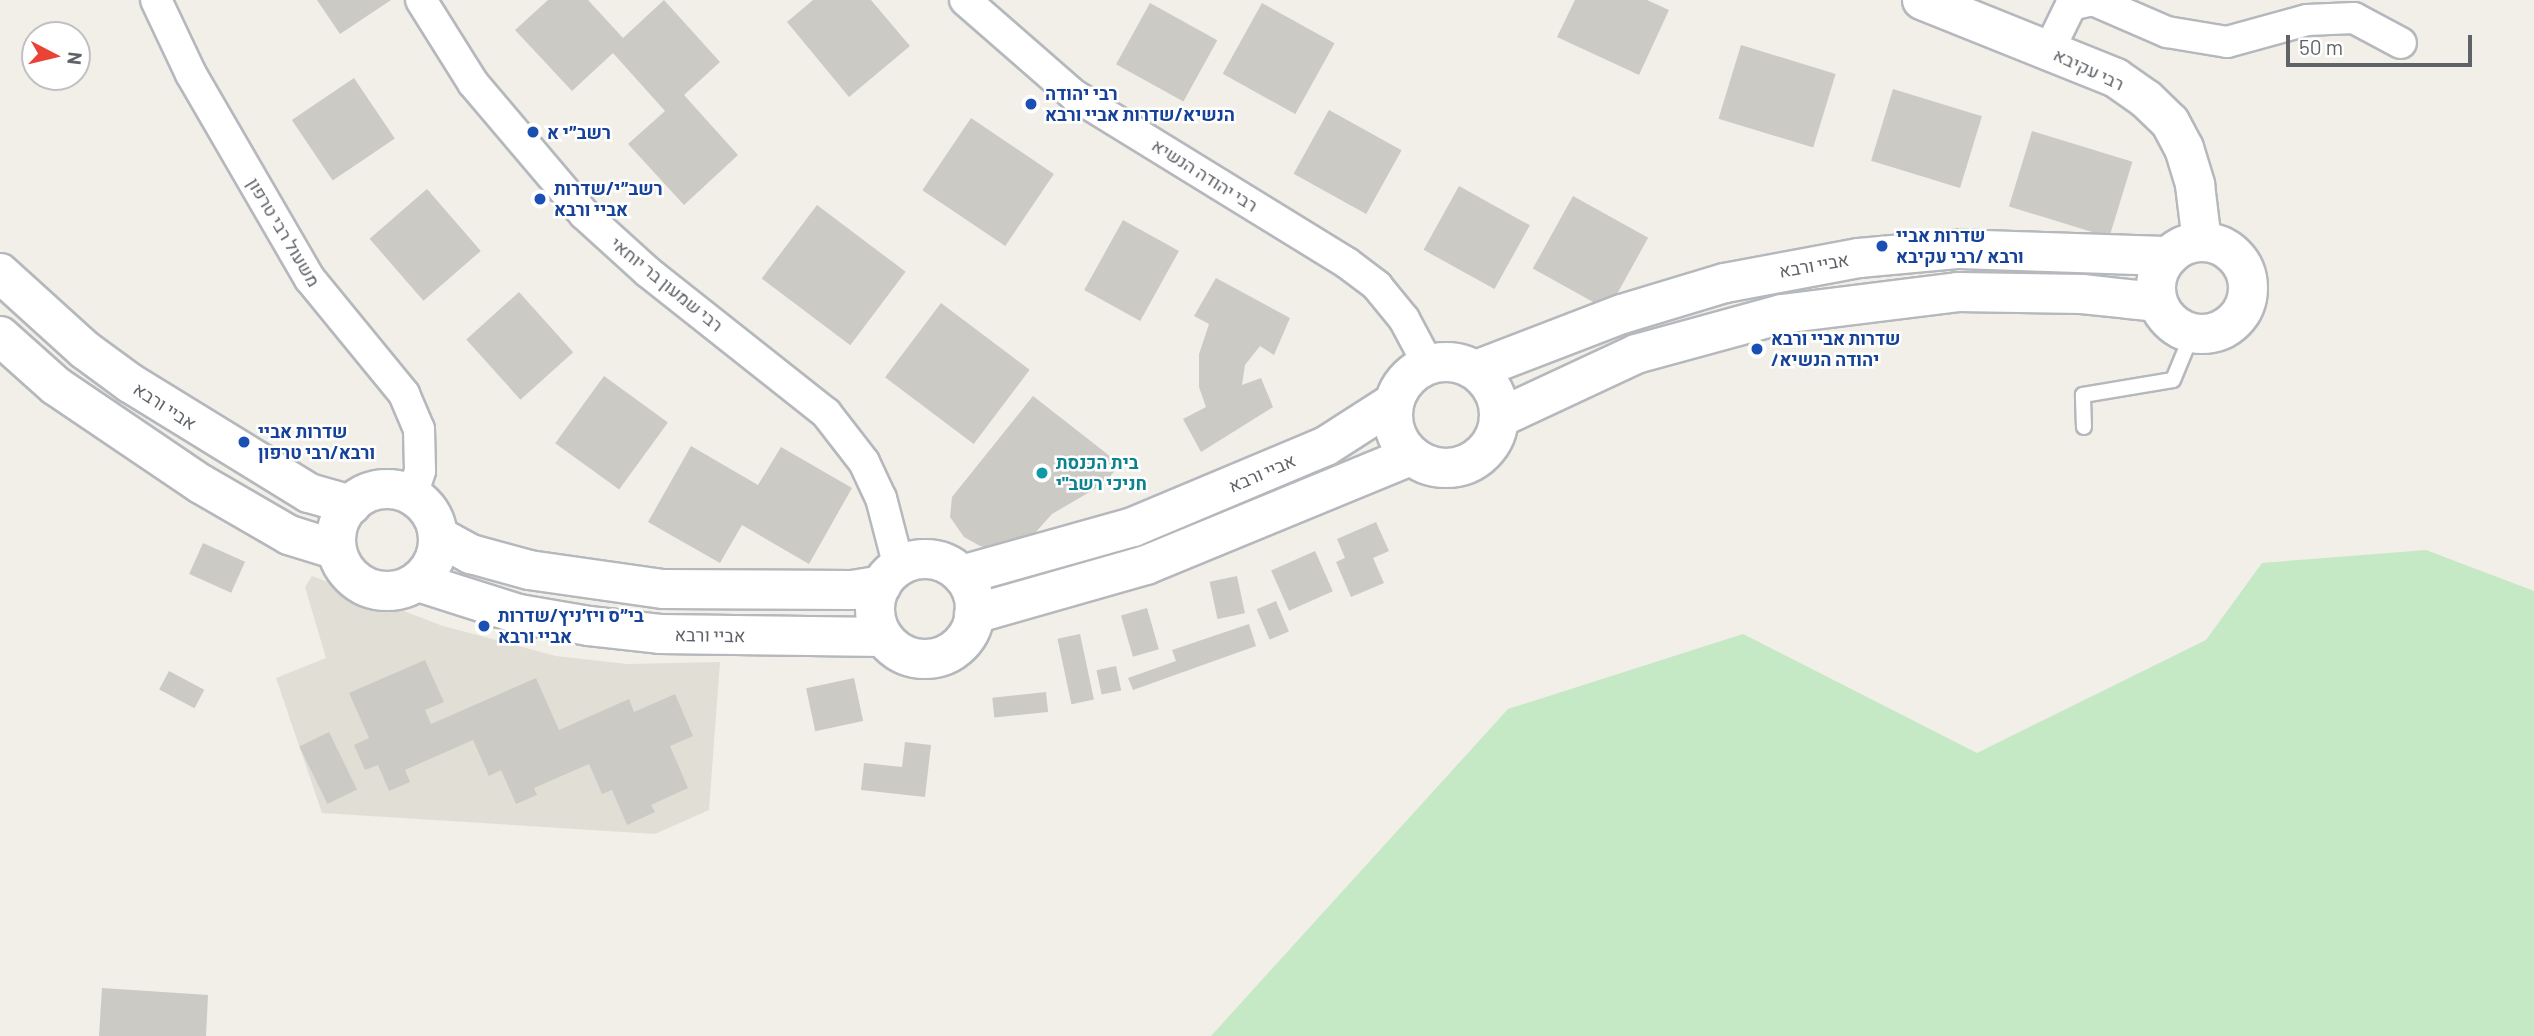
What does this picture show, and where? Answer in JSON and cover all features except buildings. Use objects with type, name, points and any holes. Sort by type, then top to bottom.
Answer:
[{"type":"street","name":"משעול רבי טרפון","points":[[156,0],[191,74],[310,279],[404,394],[419,429],[420,471],[412,495]]},
{"type":"street","name":"רבי שמעון בר יוחאי","points":[[421,0],[473,83],[584,214],[648,272],[826,413],[869,474],[894,537],[891,576]]},
{"type":"street","name":"רבי יהודה הנשיא","points":[[965,0],[1074,95],[1377,286],[1404,319],[1428,364]]},
{"type":"street","name":"רבי עקיבא","points":[[1922,0],[2116,78],[2170,122],[2195,185],[2186,249]]},
{"type":"street","points":[[2049,50],[2071,5],[2093,0],[2167,32],[2227,42],[2307,20],[2354,19],[2401,43]]},
{"type":"street","points":[[2225,246],[2241,261],[2249,294],[2230,326],[2215,333],[2192,334],[2165,317],[2157,302],[2155,285],[2186,249],[2225,246]]},
{"type":"street","name":"אביי ורבא","points":[[1476,370],[1622,314],[1774,272],[1957,249],[2186,249]]},
{"type":"street","name":"אביי ורבא","points":[[0,273],[85,350],[140,390],[309,493],[351,505]]},
{"type":"street","points":[[1499,418],[1636,354],[1782,314],[1958,292],[2082,294],[2157,302]]},
{"type":"street","points":[[0,336],[56,386],[201,484],[289,534],[337,550]]},
{"type":"street","points":[[1447,360],[1476,370],[1493,388],[1499,418],[1486,451],[1464,466],[1438,469],[1411,456],[1397,437],[1393,403],[1407,377],[1428,364],[1447,360]]},
{"type":"street","name":"אביי ורבא","points":[[962,575],[1133,527],[1326,446],[1393,403]]},
{"type":"street","points":[[974,614],[1146,565],[1411,456]]},
{"type":"street","points":[[380,490],[412,495],[425,505],[439,536],[437,553],[418,582],[403,590],[368,588],[354,579],[337,550],[339,526],[351,505],[380,490]]},
{"type":"street","points":[[439,536],[471,554],[529,570],[663,589],[852,590],[932,559],[962,575],[975,601],[971,631],[957,649],[942,657],[908,657],[883,636],[875,612],[891,576]]},
{"type":"street","name":"אביי ורבא","points":[[418,582],[519,614],[660,634],[883,636]]},
{"type":"lane","points":[[2084,427],[2083,395],[2174,380],[2192,334]]},
{"type":"shaded area","points":[[312,576],[443,626],[556,656],[627,664],[720,662],[709,810],[655,834],[322,813],[276,678],[326,658],[305,587]]},
{"type":"green space","points":[[2426,550],[2534,591],[2534,1036],[1211,1036],[1508,709],[1743,634],[1977,753],[2206,640],[2262,563]]},
{"type":"place","name":"רבי יהודה הנשיא/שדרות אביי ורבא","points":[[1031,104]]},
{"type":"place","name":"רשב״י א","points":[[533,132]]},
{"type":"place","name":"רשב״י/שדרות אביי ורבא","points":[[540,199]]},
{"type":"place","name":"שדרות אביי ורבא /רבי עקיבא","points":[[1882,246]]},
{"type":"place","name":"שדרות אביי ורבא /יהודה הנשיא","points":[[1757,349]]},
{"type":"place","name":"שדרות אביי ורבא/רבי טרפון","points":[[244,442]]},
{"type":"place","name":"בית הכנסת חניכי רשב\"י","points":[[1042,473]]},
{"type":"place","name":"בי״ס ויז׳ניץ/שדרות אביי ורבא","points":[[484,626]]}]
